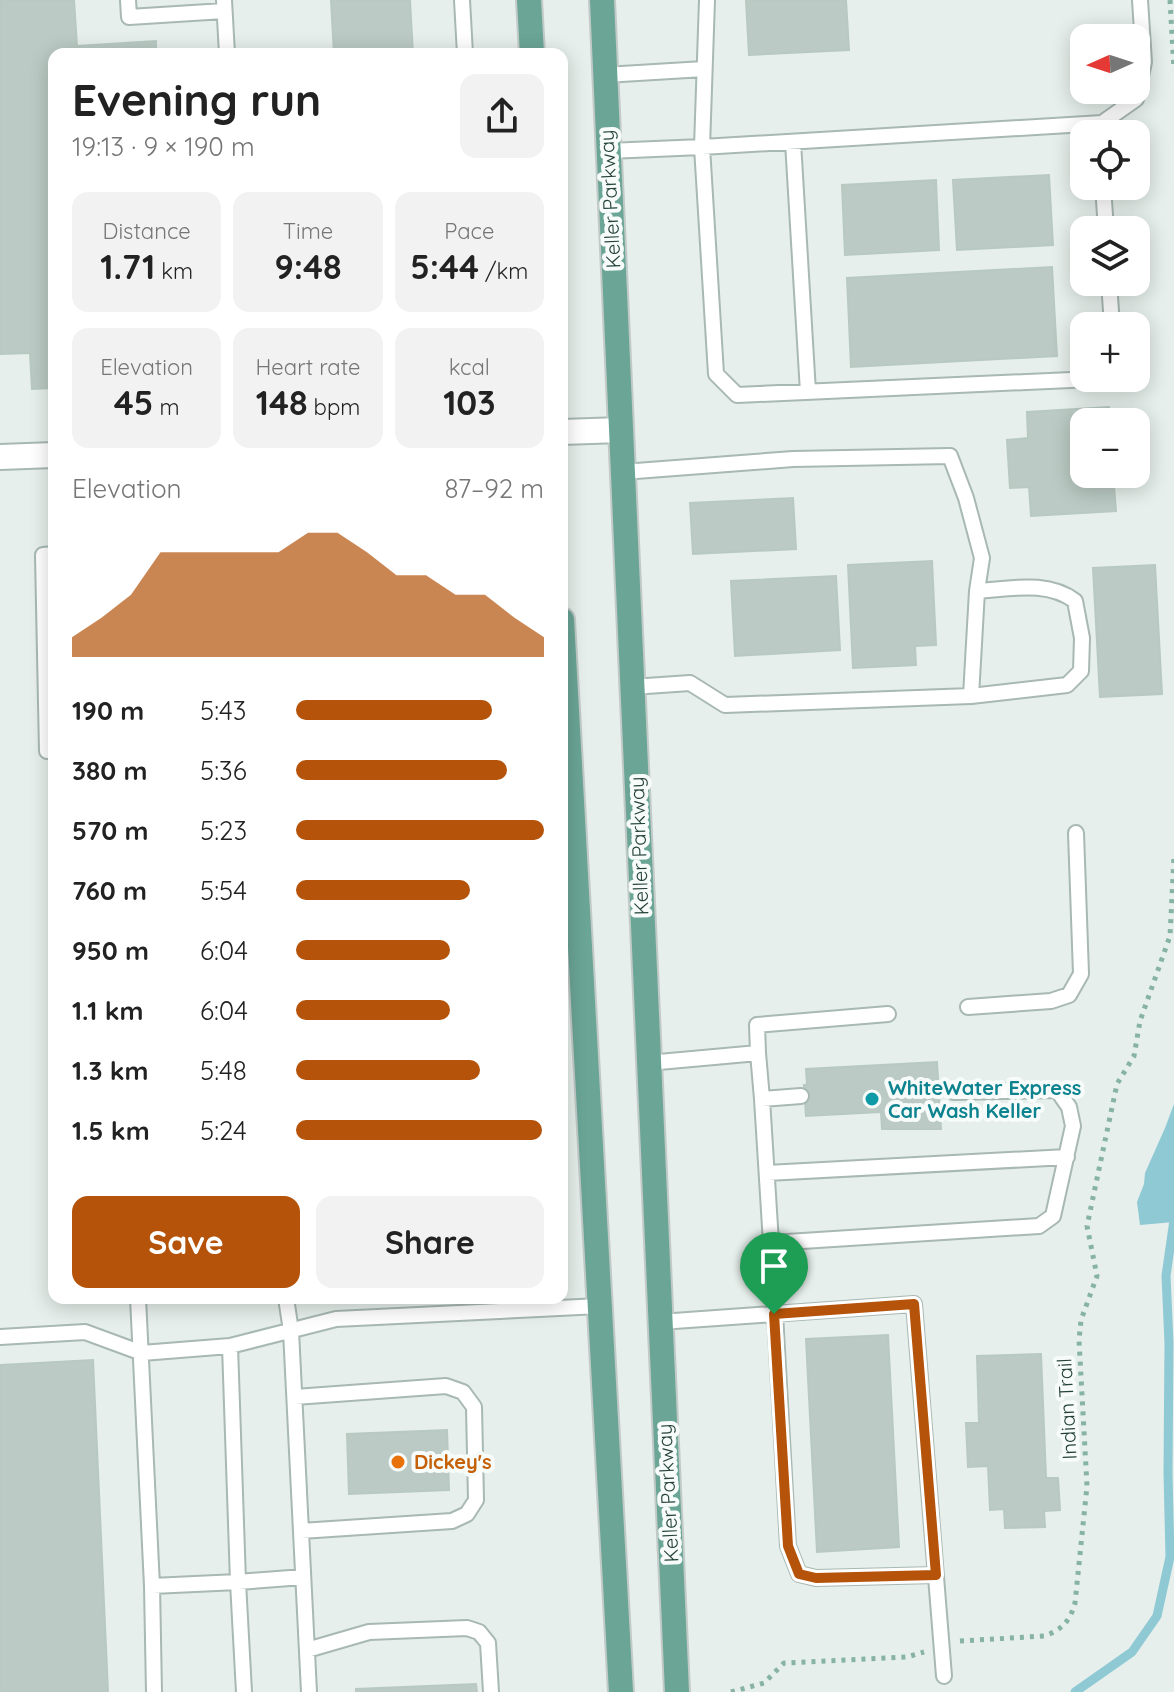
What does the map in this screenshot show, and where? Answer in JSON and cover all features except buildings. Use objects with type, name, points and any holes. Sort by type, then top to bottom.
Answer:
[{"type":"main road","points":[[529,0],[532,48]]},
{"type":"main road","name":"Keller Parkway","points":[[602,0],[677,1692]]},
{"type":"main road","points":[[568,834],[570,913],[600,1306],[621,1692]]},
{"type":"street","points":[[568,432],[621,430]]},
{"type":"street","points":[[0,457],[48,455]]},
{"type":"lane","points":[[128,0],[129,17],[224,5],[227,48]]},
{"type":"lane","points":[[462,0],[465,48]]},
{"type":"lane","points":[[707,0],[702,147],[716,374],[737,395],[1070,380]]},
{"type":"lane","points":[[1111,120],[1136,99],[1144,62],[1140,0]]},
{"type":"lane","points":[[605,75],[704,69]]},
{"type":"lane","points":[[608,151],[1070,129]]},
{"type":"lane","points":[[793,142],[808,392]]},
{"type":"lane","points":[[623,472],[793,459],[950,456],[966,498],[982,558],[971,696]]},
{"type":"lane","points":[[47,751],[43,555],[48,555]]},
{"type":"lane","points":[[632,687],[690,683],[725,705],[971,696],[1067,685],[1081,671],[1082,638],[1075,601],[1064,592],[1045,587],[977,591]]},
{"type":"lane","points":[[968,1007],[1051,1001],[1069,995],[1081,974],[1076,833]]},
{"type":"lane","points":[[888,1014],[757,1025],[788,1546],[799,1574],[816,1578],[936,1575]]},
{"type":"lane","points":[[648,1063],[758,1053]]},
{"type":"lane","points":[[771,1243],[1039,1226],[1053,1216],[1073,1126],[1069,1107],[1057,1090],[954,1092]]},
{"type":"lane","points":[[762,1099],[801,1096]]},
{"type":"lane","points":[[767,1173],[1067,1157]]},
{"type":"lane","points":[[138,1304],[154,1692]]},
{"type":"lane","points":[[287,1304],[295,1397],[309,1692]]},
{"type":"lane","points":[[660,1322],[914,1304],[944,1676]]},
{"type":"lane","points":[[0,1337],[85,1332],[142,1353],[230,1346],[336,1319],[600,1306]]},
{"type":"lane","points":[[230,1346],[244,1692]]},
{"type":"lane","points":[[295,1397],[446,1386],[463,1392],[474,1407],[476,1500],[467,1514],[452,1521],[301,1531]]},
{"type":"lane","points":[[152,1586],[303,1577]]},
{"type":"lane","points":[[307,1650],[369,1632],[467,1628],[479,1632],[488,1643],[491,1692]]},
{"type":"path","points":[[1170,0],[1174,70]]},
{"type":"path","name":"Indian Trail","points":[[731,1692],[764,1683],[784,1663],[907,1657],[965,1639],[1044,1636],[1056,1632],[1072,1615],[1087,1486],[1079,1340],[1081,1320],[1097,1276],[1087,1226],[1117,1084],[1134,1056],[1140,1021],[1170,936],[1174,857]]},
{"type":"water","points":[[1174,1104],[1174,1222],[1140,1225],[1137,1202],[1145,1173]]},
{"type":"waterway","points":[[1075,1692],[1132,1652],[1157,1616],[1170,1557],[1166,1276],[1174,1220]]},
{"type":"place","name":"WhiteWater Express Car Wash Keller","points":[[872,1099]]},
{"type":"place","name":"Dickey's","points":[[398,1462]]},
{"type":"route","points":[[914,1304],[936,1575],[816,1578],[799,1574],[788,1546],[774,1314],[914,1304]]}]
